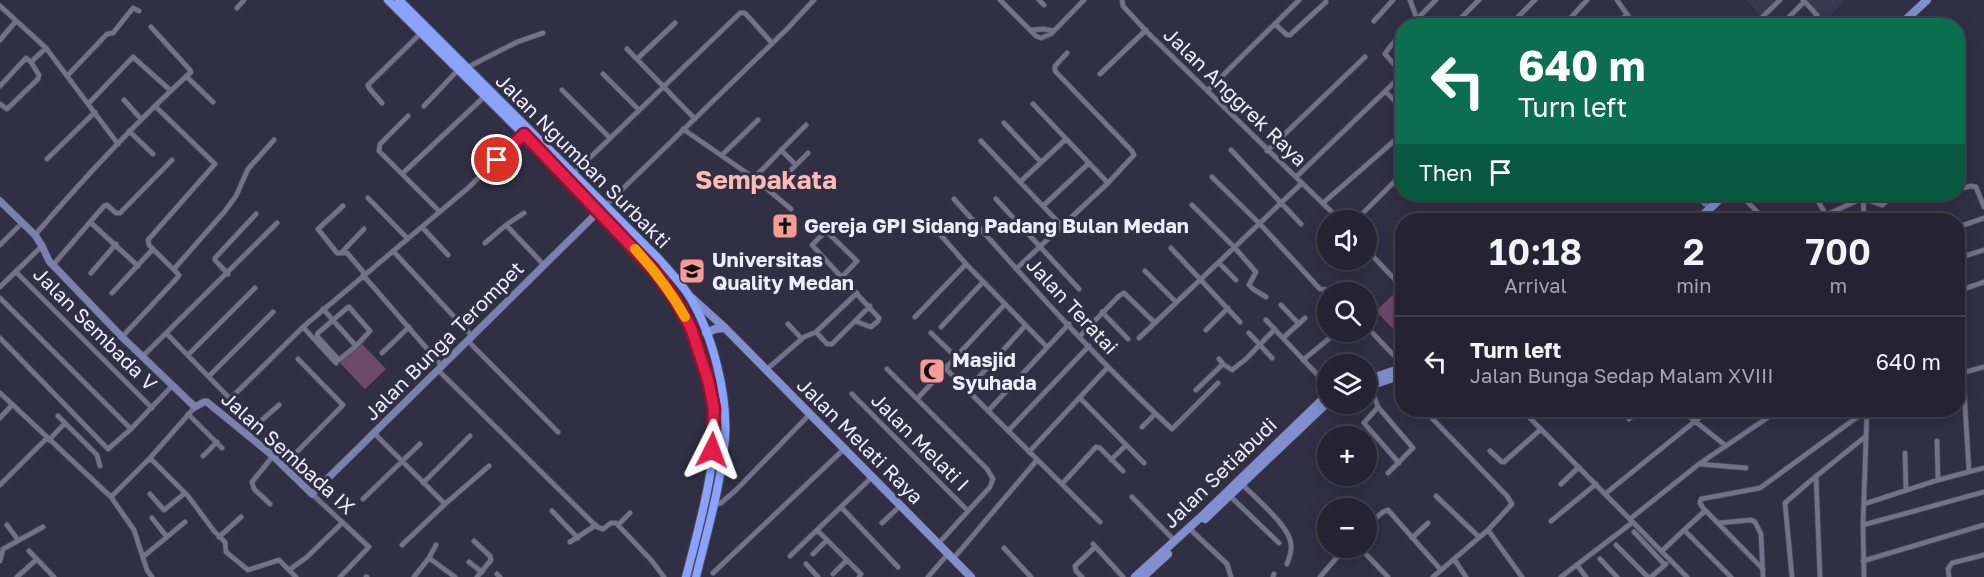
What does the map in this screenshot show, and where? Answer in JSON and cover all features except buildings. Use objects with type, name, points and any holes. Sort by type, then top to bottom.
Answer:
[{"type":"highway","name":"Jalan Ngumban Surbakti","points":[[388,0],[573,174],[653,269],[675,299],[691,328],[701,355],[714,409],[714,436],[710,501],[686,577]]},
{"type":"highway","name":"Jalan Ngumban Surbakti","points":[[399,0],[484,96],[656,256],[687,294],[706,333],[720,381],[725,412],[725,438],[710,501],[696,577]]},
{"type":"main road","points":[[1908,18],[1927,0]]},
{"type":"main road","points":[[1706,213],[1718,201]]},
{"type":"main road","name":"Jalan Melati Raya","points":[[687,294],[726,328],[971,577]]},
{"type":"main road","points":[[706,333],[726,328]]},
{"type":"main road","points":[[1377,380],[1395,371]]},
{"type":"main road","points":[[1377,382],[1394,378]]},
{"type":"main road","name":"Jalan Setiabudi","points":[[1135,577],[1317,404]]},
{"type":"main road","name":"Jalan Setiabudi","points":[[1143,577],[1317,412]]},
{"type":"street","points":[[237,9],[244,0]]},
{"type":"street","points":[[602,208],[814,0]]},
{"type":"street","points":[[1000,0],[1041,38],[1054,31],[1083,0]]},
{"type":"street","points":[[1039,0],[1044,5]]},
{"type":"street","name":"Jalan Anggrek Raya","points":[[1122,0],[1123,6],[1146,30],[1267,151],[1330,210]]},
{"type":"street","points":[[1208,90],[1299,0]]},
{"type":"street","points":[[1374,21],[1393,0]]},
{"type":"street","points":[[1410,0],[1418,18]]},
{"type":"street","points":[[1419,18],[1436,0]]},
{"type":"street","points":[[1461,18],[1479,0]]},
{"type":"street","points":[[1517,18],[1535,0]]},
{"type":"street","points":[[1570,18],[1587,0]]},
{"type":"street","points":[[1617,0],[1630,18]]},
{"type":"street","points":[[1761,18],[1780,0]]},
{"type":"street","points":[[1788,18],[1804,1],[1817,14],[1814,18]]},
{"type":"street","points":[[1275,24],[1290,35],[1326,2]]},
{"type":"street","points":[[0,6],[46,48],[118,144]]},
{"type":"street","points":[[68,75],[107,34],[113,33],[133,8],[140,11]]},
{"type":"street","points":[[573,174],[740,13],[745,13],[772,43]]},
{"type":"street","points":[[1623,18],[1627,14]]},
{"type":"street","points":[[0,40],[16,21]]},
{"type":"street","points":[[637,59],[675,23]]},
{"type":"street","points":[[35,236],[75,188],[188,74],[190,70],[151,27]]},
{"type":"street","points":[[1031,30],[1054,31]]},
{"type":"street","points":[[1100,74],[1146,30]]},
{"type":"street","points":[[382,103],[368,85],[422,33]]},
{"type":"street","points":[[424,106],[462,69],[517,42],[543,33]]},
{"type":"street","points":[[1395,41],[1385,54],[1395,66]]},
{"type":"street","points":[[31,62],[46,48]]},
{"type":"street","points":[[627,49],[695,119]]},
{"type":"street","points":[[1016,269],[1132,158],[1133,153],[1055,71],[1055,66],[1067,53]]},
{"type":"street","points":[[89,103],[133,57],[170,90]]},
{"type":"street","points":[[1267,151],[1365,57]]},
{"type":"street","points":[[0,86],[26,58],[39,75],[38,79],[7,109],[0,104]]},
{"type":"street","points":[[188,74],[213,102]]},
{"type":"street","points":[[603,74],[639,110]]},
{"type":"street","points":[[1296,177],[1395,82]]},
{"type":"street","points":[[562,90],[610,138]]},
{"type":"street","points":[[1386,92],[1395,101]]},
{"type":"street","points":[[402,174],[484,96]]},
{"type":"street","points":[[124,100],[141,119]]},
{"type":"street","points":[[1033,104],[1108,183]]},
{"type":"street","points":[[122,337],[177,280],[179,275],[147,243],[148,240],[215,164],[155,106]]},
{"type":"street","points":[[47,159],[94,112]]},
{"type":"street","points":[[408,116],[378,147],[381,154],[440,211]]},
{"type":"street","points":[[722,155],[758,120]]},
{"type":"street","points":[[1004,123],[1041,162]]},
{"type":"street","points":[[754,178],[807,125]]},
{"type":"street","points":[[683,129],[754,178],[791,209]]},
{"type":"street","points":[[129,131],[153,154]]},
{"type":"street","points":[[231,398],[303,327],[468,188],[524,134]]},
{"type":"street","points":[[1020,182],[1066,139]]},
{"type":"street","points":[[174,269],[225,211],[236,196],[248,169],[274,140]]},
{"type":"street","points":[[1323,203],[1395,140]]},
{"type":"street","points":[[981,141],[1062,226]]},
{"type":"street","points":[[781,150],[796,165]]},
{"type":"street","points":[[1231,150],[1301,224]]},
{"type":"street","points":[[786,176],[808,153]]},
{"type":"street","points":[[53,266],[105,205],[116,213],[120,213],[172,160]]},
{"type":"street","points":[[1043,206],[1089,164]]},
{"type":"street","points":[[1212,177],[1260,224],[1317,286]]},
{"type":"street","points":[[1366,210],[1395,181]]},
{"type":"street","points":[[1139,338],[1302,183]]},
{"type":"street","points":[[1965,187],[1976,187],[1984,207]]},
{"type":"street","points":[[368,198],[408,239]]},
{"type":"street","name":"Jalan Teratai","points":[[954,199],[1108,367],[1172,429],[1218,383]]},
{"type":"street","points":[[996,199],[1079,289]]},
{"type":"street","points":[[0,201],[35,236],[53,266],[195,407]]},
{"type":"street","points":[[1702,201],[1710,209]]},
{"type":"street","points":[[1747,201],[1758,213]]},
{"type":"street","points":[[1830,213],[1855,201]]},
{"type":"street","points":[[1870,201],[1880,205],[1885,201]]},
{"type":"street","points":[[1192,205],[1256,272],[1249,282],[1250,286],[1266,297]]},
{"type":"street","points":[[343,206],[318,229],[336,252],[347,253],[440,368],[601,530],[612,522],[618,525],[664,577]]},
{"type":"street","name":"Jalan Bunga Terompet","points":[[312,494],[602,208]]},
{"type":"street","points":[[485,243],[524,213]]},
{"type":"street","points":[[228,274],[214,260],[256,214]]},
{"type":"street","points":[[1965,225],[1984,218]]},
{"type":"street","points":[[90,222],[138,266]]},
{"type":"street","points":[[0,245],[22,223]]},
{"type":"street","points":[[143,356],[277,223]]},
{"type":"street","points":[[506,225],[544,265]]},
{"type":"street","points":[[422,227],[448,255]]},
{"type":"street","points":[[341,253],[364,229]]},
{"type":"street","points":[[842,277],[857,261],[826,231],[812,245],[879,318],[871,327],[855,321]]},
{"type":"street","points":[[938,232],[1047,347]]},
{"type":"street","points":[[92,273],[116,244]]},
{"type":"street","points":[[0,287],[42,246]]},
{"type":"street","points":[[1171,248],[1240,322]]},
{"type":"street","points":[[112,293],[153,249]]},
{"type":"street","points":[[1965,256],[1984,250]]},
{"type":"street","points":[[393,251],[470,339],[558,432]]},
{"type":"street","points":[[1377,261],[1395,280]]},
{"type":"street","points":[[1219,263],[1236,280]]},
{"type":"street","points":[[915,317],[966,264]]},
{"type":"street","points":[[1145,270],[1176,303]]},
{"type":"street","name":"Jalan Sembada V","points":[[16,272],[152,408]]},
{"type":"street","points":[[940,327],[983,282]]},
{"type":"street","points":[[1965,289],[1984,282]]},
{"type":"street","points":[[188,355],[255,288]]},
{"type":"street","points":[[766,370],[802,339],[816,332],[857,293]]},
{"type":"street","points":[[1080,336],[1124,293],[1154,322]]},
{"type":"street","points":[[0,298],[131,429]]},
{"type":"street","points":[[917,399],[1005,304]]},
{"type":"street","points":[[1281,305],[1299,324]]},
{"type":"street","points":[[816,332],[827,344],[832,344],[870,306]]},
{"type":"street","points":[[349,307],[370,330],[339,360],[317,336],[334,321],[349,307]]},
{"type":"street","points":[[1206,330],[1228,308]]},
{"type":"street","points":[[323,309],[356,346]]},
{"type":"street","points":[[209,376],[273,312]]},
{"type":"street","points":[[1102,312],[1128,339]]},
{"type":"street","points":[[1283,338],[1305,318]]},
{"type":"street","points":[[1266,320],[1317,375]]},
{"type":"street","points":[[788,324],[802,339]]},
{"type":"street","points":[[988,411],[1069,324]]},
{"type":"street","points":[[967,390],[1025,326]]},
{"type":"street","points":[[303,327],[336,363]]},
{"type":"street","points":[[382,352],[409,327]]},
{"type":"street","points":[[1219,359],[1233,370],[1275,329]]},
{"type":"street","points":[[166,333],[242,411]]},
{"type":"street","points":[[931,333],[956,357]]},
{"type":"street","points":[[1249,333],[1272,358]]},
{"type":"street","points":[[0,338],[106,448],[111,448],[173,385]]},
{"type":"street","points":[[1377,338],[1395,357]]},
{"type":"street","points":[[1303,360],[1325,342]]},
{"type":"street","points":[[1008,431],[1089,346]]},
{"type":"street","points":[[283,466],[343,405],[298,359]]},
{"type":"street","points":[[1196,390],[1223,364]]},
{"type":"street","points":[[1029,452],[1108,367]]},
{"type":"street","points":[[1965,373],[1984,368]]},
{"type":"street","points":[[887,369],[993,479],[990,487],[938,544]]},
{"type":"street","points":[[946,369],[1100,522]]},
{"type":"street","points":[[0,393],[111,497],[134,530],[147,570],[152,577]]},
{"type":"street","name":"Jalan Melati I","points":[[852,394],[967,510]]},
{"type":"street","points":[[1080,398],[1144,463]]},
{"type":"street","name":"Jalan Sembada IX","points":[[111,497],[150,458],[195,407],[207,402],[273,456],[369,547],[340,577]]},
{"type":"street","points":[[0,418],[12,405]]},
{"type":"street","points":[[246,434],[279,405]]},
{"type":"street","points":[[1388,473],[1399,463],[1413,448],[1378,407],[1364,423],[1399,463]]},
{"type":"street","points":[[188,414],[222,448]]},
{"type":"street","points":[[710,501],[721,503],[736,490],[810,414]]},
{"type":"street","points":[[1142,427],[1155,414]]},
{"type":"street","points":[[58,416],[97,455],[100,466]]},
{"type":"street","points":[[1431,417],[1511,501],[1512,506],[1488,530],[1433,577]]},
{"type":"street","points":[[1529,417],[1688,577]]},
{"type":"street","points":[[1690,417],[1726,446]]},
{"type":"street","points":[[1605,494],[1700,417]]},
{"type":"street","points":[[1561,577],[1699,464],[1769,417]]},
{"type":"street","points":[[1763,569],[1705,511],[1700,503],[1702,498],[1760,488],[1857,417]]},
{"type":"street","points":[[1864,577],[1863,525],[1867,417]]},
{"type":"street","points":[[1964,417],[1970,471]]},
{"type":"street","points":[[0,485],[65,423]]},
{"type":"street","points":[[1490,451],[1504,462],[1541,429]]},
{"type":"street","points":[[374,433],[445,504]]},
{"type":"street","points":[[423,483],[470,436]]},
{"type":"street","points":[[1792,577],[1785,502],[1866,436]]},
{"type":"street","points":[[1937,441],[1938,480]]},
{"type":"street","points":[[203,456],[217,442]]},
{"type":"street","points":[[363,499],[420,444]]},
{"type":"street","points":[[1112,460],[1126,445]]},
{"type":"street","points":[[1062,484],[1096,447],[1100,448],[1123,471]]},
{"type":"street","points":[[713,573],[844,449]]},
{"type":"street","points":[[1905,453],[1906,490]]},
{"type":"street","points":[[270,504],[254,489],[252,482],[273,456]]},
{"type":"street","points":[[150,458],[185,493],[225,544],[226,552],[248,570],[278,560],[293,577]]},
{"type":"street","points":[[928,577],[1037,460]]},
{"type":"street","points":[[1699,464],[1746,468]]},
{"type":"street","points":[[402,545],[489,466]]},
{"type":"street","points":[[1560,484],[1579,467]]},
{"type":"street","points":[[1864,504],[1984,468]]},
{"type":"street","points":[[1591,479],[1596,474]]},
{"type":"street","points":[[1816,476],[1820,577]]},
{"type":"street","points":[[790,556],[872,477]]},
{"type":"street","points":[[1242,484],[1273,516],[1290,538],[1291,549],[1287,564]]},
{"type":"street","points":[[1551,521],[1596,484]]},
{"type":"street","points":[[1863,525],[1984,492]]},
{"type":"street","points":[[150,494],[164,510],[185,493]]},
{"type":"street","points":[[1230,496],[1279,543]]},
{"type":"street","points":[[1436,496],[1479,537]]},
{"type":"street","points":[[1132,497],[1174,541]]},
{"type":"street","points":[[882,523],[900,506]]},
{"type":"street","points":[[841,507],[898,567]]},
{"type":"street","points":[[1377,518],[1388,510],[1441,570]]},
{"type":"street","points":[[552,511],[578,538]]},
{"type":"street","points":[[1662,551],[1705,511]]},
{"type":"street","points":[[618,525],[630,513]]},
{"type":"street","points":[[219,537],[241,517]]},
{"type":"street","points":[[153,518],[167,537]]},
{"type":"street","points":[[1719,523],[1751,520],[1755,522],[1761,534],[1763,577]]},
{"type":"street","points":[[144,556],[185,522]]},
{"type":"street","points":[[289,570],[307,557],[342,523]]},
{"type":"street","points":[[1412,538],[1428,523]]},
{"type":"street","points":[[7,525],[18,540]]},
{"type":"street","points":[[570,542],[596,525]]},
{"type":"street","points":[[1863,561],[1984,525]]},
{"type":"street","points":[[0,561],[2,551],[42,526]]},
{"type":"street","points":[[818,530],[861,574],[859,577]]},
{"type":"street","points":[[1488,530],[1522,577]]},
{"type":"street","points":[[1684,530],[1731,577]]},
{"type":"street","points":[[1192,531],[1227,564],[1231,577]]},
{"type":"street","points":[[1634,532],[1665,565]]},
{"type":"street","points":[[813,554],[827,540]]},
{"type":"street","points":[[474,541],[490,556],[491,560],[477,577]]},
{"type":"street","points":[[418,576],[436,545]]},
{"type":"street","points":[[1616,545],[1649,577],[1671,560]]},
{"type":"street","points":[[1082,577],[1076,571],[1075,566],[1093,546],[1123,577]]},
{"type":"street","points":[[1004,548],[1031,577]]},
{"type":"street","points":[[29,551],[54,577]]},
{"type":"street","points":[[1949,577],[1948,569],[1952,563],[1984,555]]},
{"type":"street","points":[[429,558],[455,577]]},
{"type":"street","points":[[1320,577],[1336,558]]},
{"type":"street","points":[[1370,558],[1388,577]]},
{"type":"street","points":[[1454,559],[1466,577]]},
{"type":"street","points":[[17,577],[36,560]]},
{"type":"street","points":[[833,574],[847,560]]},
{"type":"street","points":[[1600,560],[1617,577]]},
{"type":"street","points":[[469,562],[482,572]]},
{"type":"street","points":[[806,564],[818,577]]},
{"type":"street","points":[[1577,565],[1586,577]]},
{"type":"shaded area","points":[[1746,0],[1778,0],[1760,15]]},
{"type":"shaded area","points":[[1805,0],[1845,0],[1829,18],[1823,18]]},
{"type":"shaded area","points":[[1395,293],[1395,331],[1377,310]]},
{"type":"shaded area","points":[[361,343],[386,369],[365,389],[340,363]]},
{"type":"slow traffic","points":[[635,249],[653,269],[685,317]]},
{"type":"place","name":"Gereja GPI Sidang Padang Bulan Medan","points":[[785,226]]},
{"type":"place","name":"Universitas Quality Medan","points":[[692,271]]},
{"type":"place","name":"Masjid Syuhada","points":[[932,371]]},
{"type":"district","name":"Sempakata","points":[[766,180]]},
{"type":"route","points":[[497,160],[524,134],[653,269],[682,311],[701,355],[714,409],[712,450]]}]
